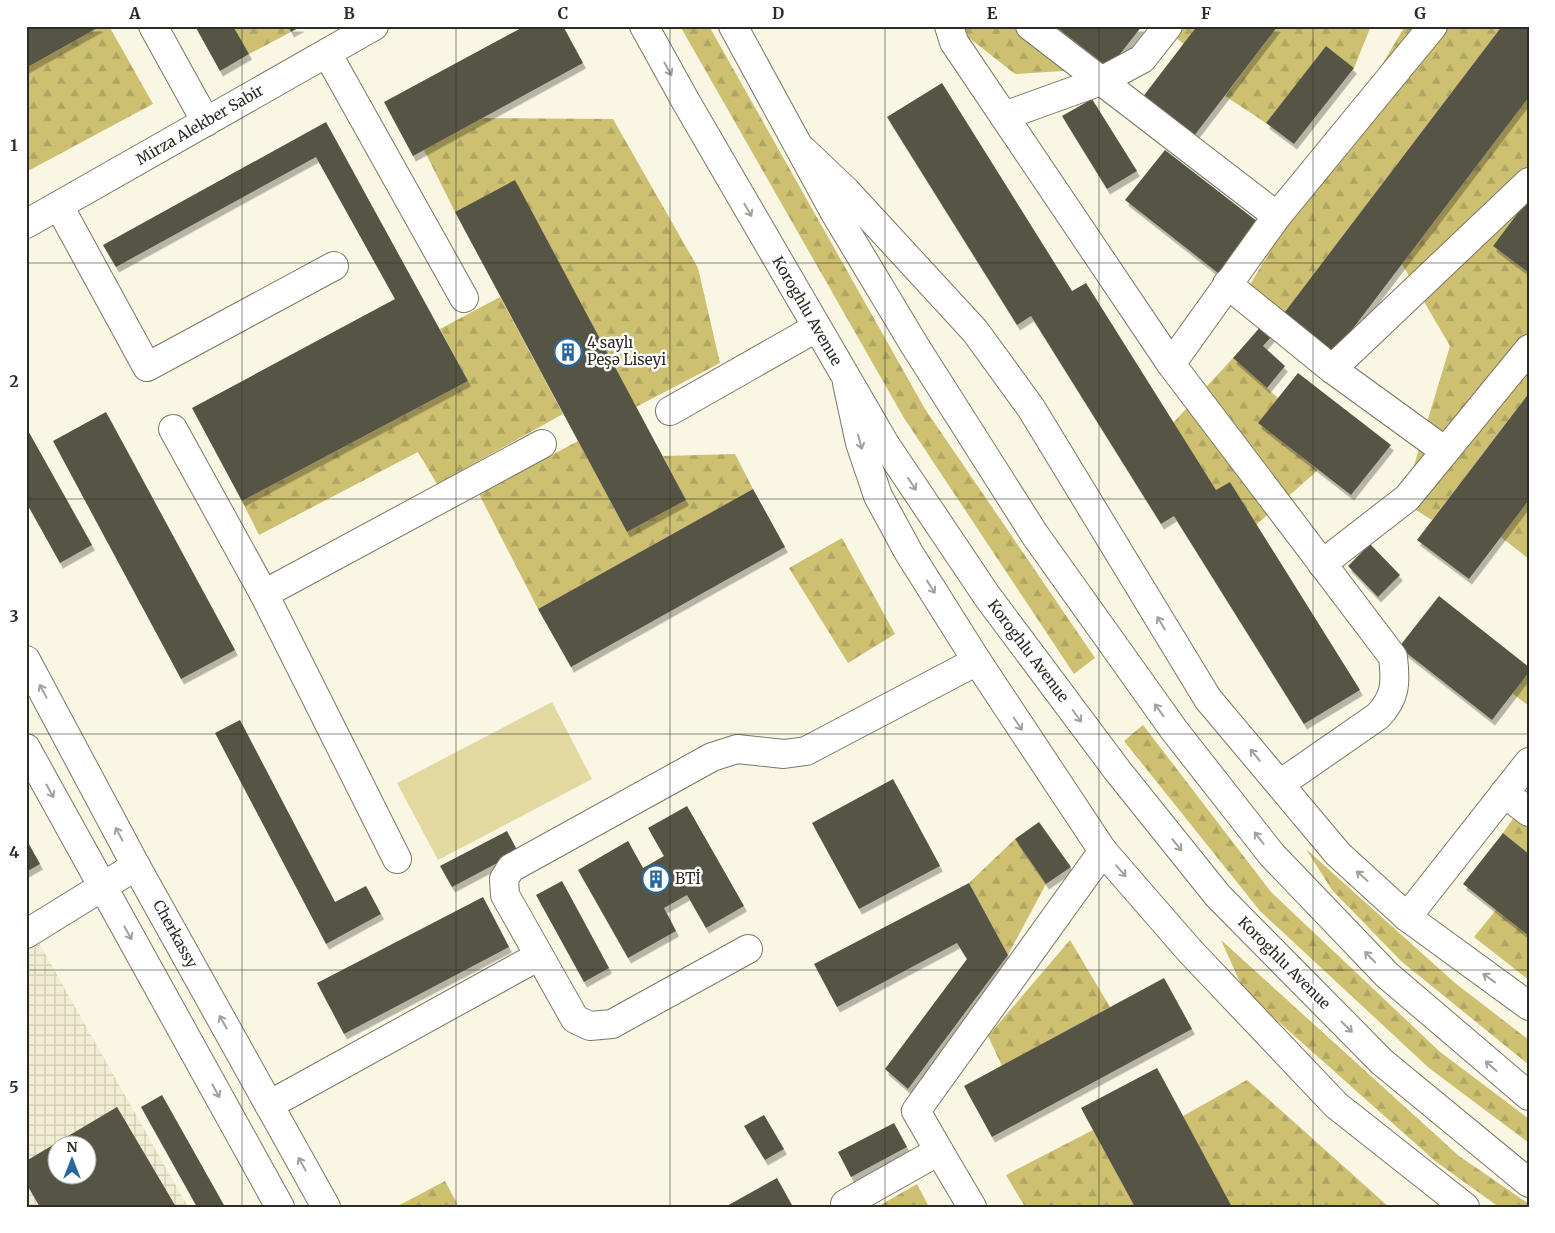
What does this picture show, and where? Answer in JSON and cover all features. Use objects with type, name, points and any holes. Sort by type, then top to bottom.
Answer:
[{"type":"street","points":[[153,26],[206,122]]},
{"type":"street","name":"Mirza Alekber Sabir","points":[[26,224],[374,26]]},
{"type":"street","name":"Koroghlu Avenue","points":[[644,26],[816,328],[885,444],[987,596],[1117,770],[1218,896],[1382,1062],[1529,1183]]},
{"type":"street","points":[[733,26],[835,213],[910,338],[1035,535],[1174,730],[1272,854],[1387,975],[1529,1096]]},
{"type":"street","points":[[949,26],[954,42],[1171,364],[1393,657],[1395,680],[1390,703],[1378,716],[1280,784]]},
{"type":"street","points":[[1030,26],[1277,216]]},
{"type":"street","points":[[1004,116],[1101,81],[1142,59],[1168,26]]},
{"type":"street","points":[[1171,364],[1277,216],[1433,26]]},
{"type":"street","points":[[327,53],[464,298]]},
{"type":"street","points":[[800,146],[846,191],[975,331],[1031,408],[1208,699],[1338,854],[1407,918],[1529,1006]]},
{"type":"street","points":[[1332,370],[1529,182]]},
{"type":"street","points":[[58,206],[147,367],[334,266]]},
{"type":"street","points":[[1228,284],[1332,370],[1445,451]]},
{"type":"street","points":[[670,411],[816,328]]},
{"type":"street","points":[[1322,564],[1407,498],[1529,349]]},
{"type":"street","points":[[846,377],[860,443],[878,496],[909,553],[977,662],[1103,851],[1189,950],[1336,1105],[1465,1207]]},
{"type":"street","points":[[173,429],[264,594],[397,859]]},
{"type":"street","points":[[264,594],[542,444]]},
{"type":"street","name":"Cherkassy","points":[[26,660],[136,866],[326,1207]]},
{"type":"street","points":[[748,950],[612,1024],[590,1026],[575,1019],[505,894],[504,879],[511,868],[712,757],[737,749],[784,754],[806,751],[977,662]]},
{"type":"street","points":[[26,748],[280,1207]]},
{"type":"street","points":[[1407,918],[1529,762]]},
{"type":"street","points":[[1504,793],[1529,812]]},
{"type":"street","points":[[972,1207],[916,1110],[1103,851]]},
{"type":"street","points":[[26,934],[136,866]]},
{"type":"street","points":[[269,1105],[539,956]]},
{"type":"street","points":[[846,1207],[845,1204],[939,1151]]},
{"type":"shaded area","points":[[552,702],[592,779],[438,860],[397,783]]},
{"type":"shaded area","points":[[26,920],[188,1207],[26,1207]]},
{"type":"green space","points":[[101,26],[109,26],[153,104],[26,172],[26,68]]},
{"type":"green space","points":[[233,26],[288,26],[291,32],[249,54]]},
{"type":"green space","points":[[680,26],[709,26],[925,409],[1095,658],[1074,674],[904,418]]},
{"type":"green space","points":[[954,26],[1055,26],[1109,68],[1015,74]]},
{"type":"green space","points":[[1160,26],[1197,26],[1184,44]]},
{"type":"green space","points":[[1278,26],[1371,26],[1354,68],[1326,47],[1266,123],[1225,96]]},
{"type":"green space","points":[[1405,26],[1502,26],[1278,321],[1245,293]]},
{"type":"green space","points":[[1529,97],[1529,198],[1493,246],[1529,273],[1529,393],[1432,520],[1403,502],[1450,346],[1402,264]]},
{"type":"green space","points":[[482,118],[613,119],[698,268],[720,363],[636,407],[515,181],[455,212],[424,150]]},
{"type":"green space","points":[[500,297],[563,414],[437,484],[418,452],[259,535],[242,501],[468,381],[440,329]]},
{"type":"green space","points":[[1233,358],[1278,398],[1259,423],[1318,470],[1256,525],[1230,482],[1216,490],[1173,423]]},
{"type":"green space","points":[[578,441],[627,532],[686,500],[663,456],[735,454],[753,489],[538,609],[479,494]]},
{"type":"green space","points":[[1529,500],[1529,559],[1501,537]]},
{"type":"green space","points":[[842,538],[895,634],[848,663],[789,568]]},
{"type":"green space","points":[[1529,672],[1529,706],[1512,693]]},
{"type":"green space","points":[[1143,725],[1271,892],[1439,1051],[1529,1119],[1529,1143],[1429,1068],[1260,911],[1124,741]]},
{"type":"green space","points":[[1529,796],[1529,854],[1503,833]]},
{"type":"green space","points":[[1015,839],[1046,884],[1008,955],[969,883]]},
{"type":"green space","points":[[1306,849],[1455,983],[1529,1040],[1529,1065],[1401,961],[1332,890]]},
{"type":"green space","points":[[1496,910],[1529,936],[1529,980],[1474,937]]},
{"type":"green space","points":[[1070,940],[1110,1007],[1002,1066],[988,1036]]},
{"type":"green space","points":[[1221,940],[1459,1156],[1529,1204],[1529,1207],[1499,1207],[1435,1161],[1244,991]]},
{"type":"green space","points":[[1247,1080],[1389,1207],[1232,1207],[1183,1116]]},
{"type":"green space","points":[[1093,1130],[1135,1207],[1025,1207],[1006,1175]]},
{"type":"green space","points":[[445,1181],[459,1207],[396,1207]]},
{"type":"green space","points":[[917,1184],[929,1207],[877,1207]]},
{"type":"building","points":[[26,26],[101,26],[26,68]]},
{"type":"building","points":[[195,26],[233,26],[249,54],[220,71]]},
{"type":"building","points":[[288,26],[302,26],[291,32]]},
{"type":"building","points":[[525,26],[563,26],[583,63],[413,156],[384,102]]},
{"type":"building","points":[[1055,26],[1142,26],[1109,68]]},
{"type":"building","points":[[1197,26],[1278,26],[1194,136],[1142,98]]},
{"type":"building","points":[[1502,26],[1524,26],[1529,30],[1529,97],[1329,360],[1278,321]]},
{"type":"building","points":[[1326,46],[1354,68],[1294,144],[1266,123]]},
{"type":"building","points":[[942,83],[1072,291],[1086,283],[1216,490],[1230,482],[1360,690],[1304,724],[1174,516],[1161,524],[1031,316],[1017,325],[887,117]]},
{"type":"building","points":[[1092,99],[1137,171],[1107,189],[1062,116]]},
{"type":"building","points":[[326,122],[468,381],[242,501],[192,408],[395,299],[316,157],[116,267],[103,245]]},
{"type":"building","points":[[1165,150],[1258,222],[1218,273],[1125,200]]},
{"type":"building","name":"4 saylı Peşə Liseyi","points":[[515,180],[686,500],[627,532],[455,212]]},
{"type":"building","points":[[1529,198],[1529,273],[1493,246]]},
{"type":"building","points":[[1262,325],[1273,335],[1263,346],[1285,366],[1267,388],[1233,358]]},
{"type":"building","points":[[1298,373],[1391,445],[1351,495],[1258,423]]},
{"type":"building","points":[[1529,393],[1529,500],[1469,579],[1417,540]]},
{"type":"building","points":[[106,412],[235,650],[181,679],[53,441]]},
{"type":"building","points":[[26,427],[92,545],[60,563],[26,502]]},
{"type":"building","points":[[753,489],[785,547],[571,667],[538,609]]},
{"type":"building","points":[[1370,544],[1400,575],[1378,597],[1348,566]]},
{"type":"building","points":[[1439,596],[1529,667],[1529,672],[1492,720],[1399,647]]},
{"type":"building","points":[[240,720],[335,902],[366,886],[381,914],[326,944],[215,733]]},
{"type":"building","points":[[893,779],[940,866],[859,909],[812,823]]},
{"type":"building","name":"BTİ","points":[[687,806],[744,906],[706,928],[687,895],[664,908],[676,931],[628,958],[578,870],[628,841],[643,868],[664,856],[648,828]]},
{"type":"building","points":[[1039,822],[1071,867],[1046,884],[1015,839]]},
{"type":"building","points":[[507,831],[518,852],[452,887],[440,866]]},
{"type":"building","points":[[1503,833],[1529,854],[1529,936],[1463,884]]},
{"type":"building","points":[[26,839],[40,864],[26,872]]},
{"type":"building","points":[[562,881],[609,968],[584,982],[536,895]]},
{"type":"building","points":[[969,883],[1008,955],[908,1089],[885,1069],[967,959],[957,943],[837,1007],[814,964]]},
{"type":"building","points":[[483,897],[509,947],[344,1034],[317,983]]},
{"type":"building","points":[[1164,978],[1192,1029],[992,1137],[964,1086]]},
{"type":"building","points":[[1157,1068],[1232,1207],[1135,1207],[1081,1108]]},
{"type":"building","points":[[162,1095],[225,1207],[197,1207],[141,1107]]},
{"type":"building","points":[[117,1107],[176,1207],[40,1207],[26,1183],[26,1161],[48,1148],[48,1186],[98,1186],[98,1136],[68,1136]]},
{"type":"building","points":[[764,1115],[784,1149],[765,1160],[744,1126]]},
{"type":"building","points":[[894,1123],[907,1147],[851,1177],[838,1152]]},
{"type":"building","points":[[777,1178],[793,1207],[725,1207]]},
{"type":"place","name":"4 saylı Peşə Liseyi","points":[[568,352]]},
{"type":"place","name":"BTİ","points":[[656,879]]}]
